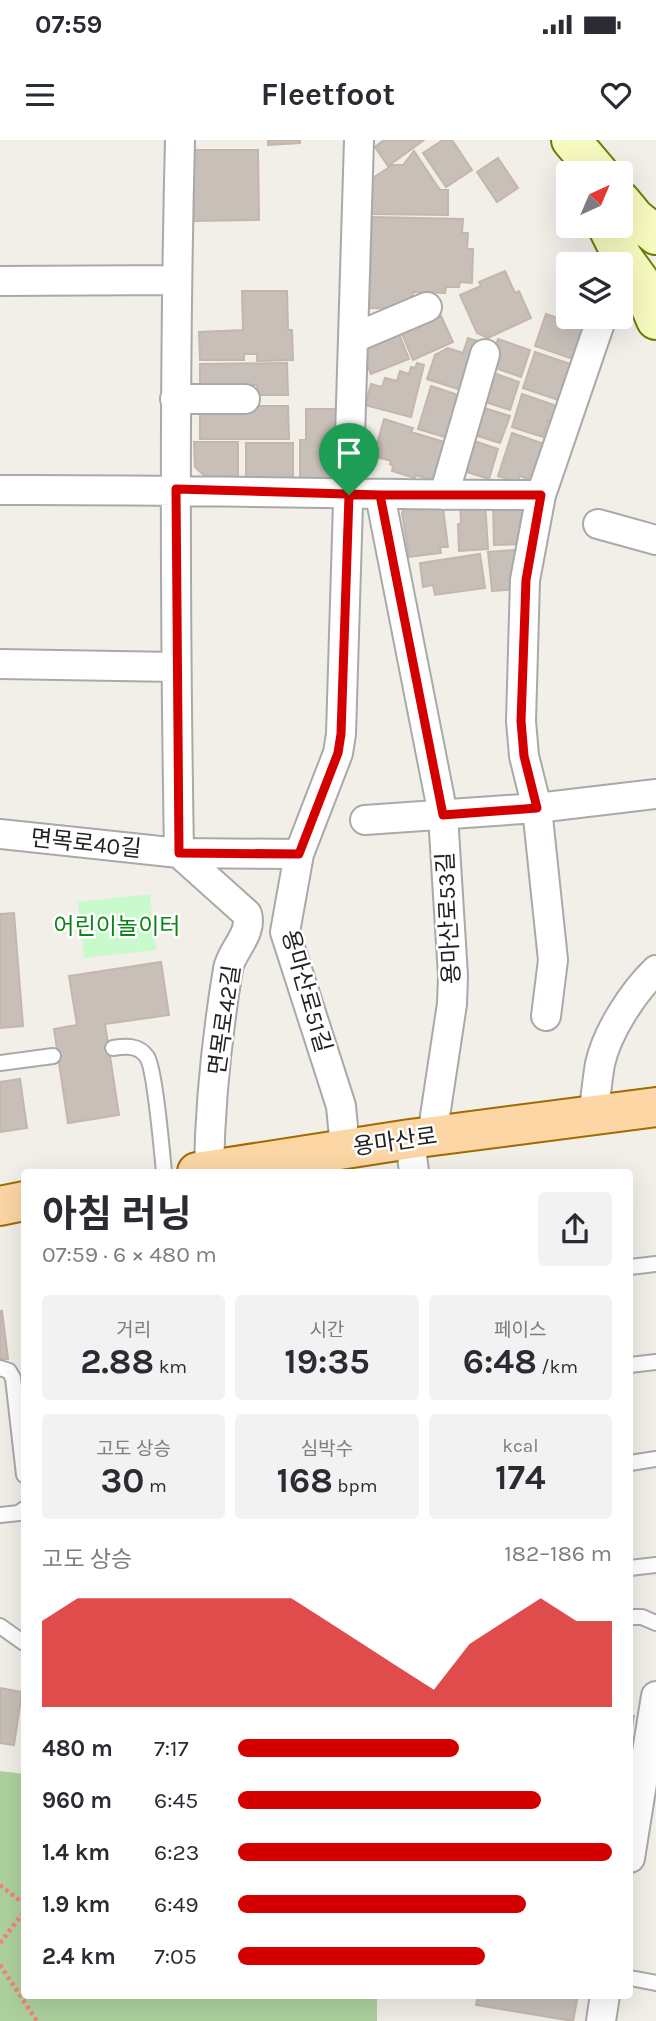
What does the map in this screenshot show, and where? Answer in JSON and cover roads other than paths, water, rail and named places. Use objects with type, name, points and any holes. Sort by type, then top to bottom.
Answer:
[{"type":"main road","points":[[564,140],[574,161]]},
{"type":"main road","points":[[571,140],[589,161]]},
{"type":"main road","points":[[635,247],[656,320]]},
{"type":"main road","name":"용마산로","points":[[232,1169],[276,1166],[345,1148],[418,1149],[593,1114],[656,1107]]},
{"type":"main road","points":[[0,1206],[21,1202]]},
{"type":"street","points":[[179,853],[176,399],[180,140]]},
{"type":"street","name":"용마산로51길","points":[[345,1148],[341,1106],[285,932],[299,854],[338,753],[341,734],[359,140]]},
{"type":"street","points":[[0,281],[177,279]]},
{"type":"street","points":[[354,338],[427,307]]},
{"type":"street","points":[[546,1016],[553,960],[537,808],[524,756],[521,721],[526,580],[541,495],[598,329]]},
{"type":"street","points":[[444,495],[485,354]]},
{"type":"street","points":[[176,399],[245,398]]},
{"type":"street","points":[[0,490],[176,489],[349,495],[541,495]]},
{"type":"street","name":"용마산로53길","points":[[380,495],[443,815],[453,976],[452,1004],[418,1149]]},
{"type":"street","points":[[598,524],[656,540]]},
{"type":"street","points":[[0,664],[176,667]]},
{"type":"street","points":[[365,820],[537,808],[656,794]]},
{"type":"street","name":"면목로40길","points":[[0,834],[179,853],[299,854]]},
{"type":"street","name":"면목로42길","points":[[179,853],[247,914],[248,918],[247,928],[229,963],[203,1169]]},
{"type":"street","points":[[593,1114],[601,1062],[618,1020],[645,980],[656,970]]},
{"type":"street","points":[[633,1849],[647,1806],[656,1696]]},
{"type":"street","points":[[601,2021],[604,1999]]},
{"type":"lane","points":[[113,1048],[136,1048],[149,1062],[164,1169]]},
{"type":"lane","points":[[0,1063],[54,1056]]},
{"type":"lane","points":[[633,1267],[656,1264]]},
{"type":"lane","points":[[633,1365],[656,1362]]},
{"type":"lane","points":[[0,1368],[9,1371],[13,1378],[21,1449]]},
{"type":"lane","points":[[633,1463],[656,1459]]},
{"type":"lane","points":[[0,1515],[21,1511]]},
{"type":"lane","points":[[633,1568],[656,1565]]},
{"type":"lane","points":[[633,1617],[642,1617],[656,1623]]},
{"type":"lane","points":[[0,1626],[21,1641]]},
{"type":"lane","points":[[633,1979],[656,1983]]},
{"type":"park label","name":"어린이놀이터","points":[[117,926]]}]
